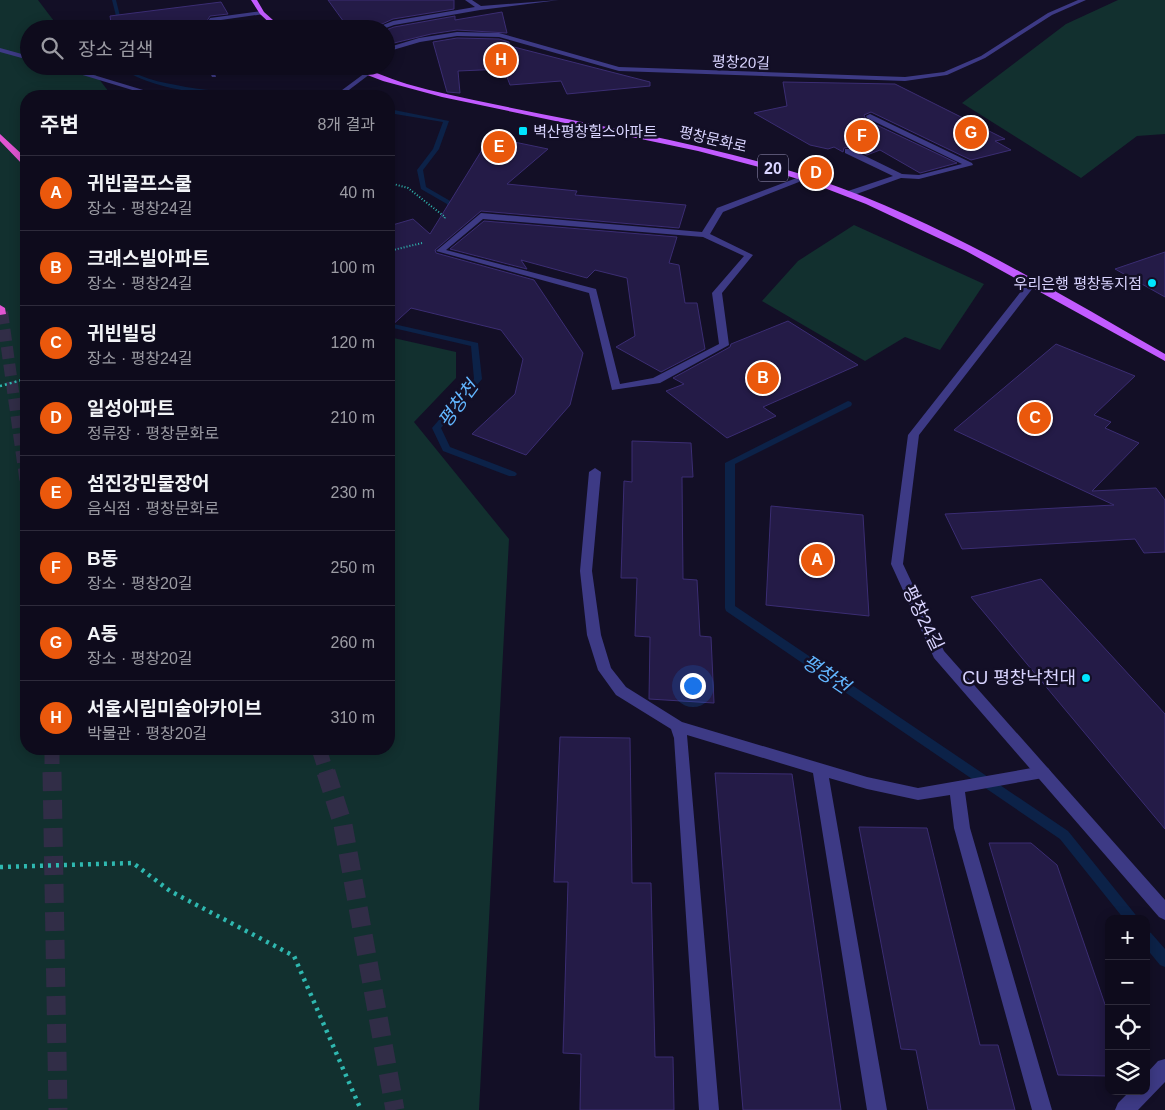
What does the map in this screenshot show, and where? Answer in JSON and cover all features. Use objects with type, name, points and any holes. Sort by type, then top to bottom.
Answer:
[{"type":"highway","points":[[0,136],[20,157]]},
{"type":"main road","points":[[254,0],[262,13],[270,20]]},
{"type":"main road","name":"평창문화로","points":[[371,75],[446,96],[690,148],[758,164],[805,178],[916,221],[1033,282],[1165,358]]},
{"type":"street","points":[[468,0],[480,8]]},
{"type":"street","points":[[395,23],[480,8],[556,0]]},
{"type":"street","name":"평창20길","points":[[395,47],[419,40],[457,34],[499,35],[619,69],[905,79],[945,74],[983,58],[1050,14],[1083,0]]},
{"type":"street","points":[[212,20],[262,13]]},
{"type":"street","points":[[0,50],[20,56]]},
{"type":"street","points":[[87,75],[138,90]]},
{"type":"street","points":[[345,90],[366,75]]},
{"type":"street","points":[[848,194],[900,176],[919,177],[968,165],[870,116]]},
{"type":"street","points":[[848,151],[900,176]]},
{"type":"street","points":[[705,235],[720,210],[805,178]]},
{"type":"street","points":[[481,216],[705,235],[749,255],[717,293],[724,345],[656,381],[616,388],[593,291],[440,251],[481,216]]},
{"type":"street","name":"평창24길","points":[[1033,282],[914,435],[897,564],[939,654],[1165,912]]},
{"type":"street","points":[[596,472],[586,570],[594,635],[605,670],[621,691],[677,726],[867,783],[918,794],[1043,772]]},
{"type":"street","points":[[677,726],[681,738],[709,1110]]},
{"type":"street","points":[[820,769],[877,1110]]},
{"type":"street","points":[[958,788],[962,828],[1042,1110]]},
{"type":"street","points":[[1150,1084],[1165,1068]]},
{"type":"street","points":[[1125,1110],[1139,1095]]},
{"type":"path","points":[[395,185],[408,188],[445,217],[442,223]]},
{"type":"path","points":[[395,250],[426,242]]},
{"type":"path","points":[[0,386],[20,381]]},
{"type":"path","points":[[0,867],[133,863],[170,891],[294,956],[361,1110]]},
{"type":"green space","points":[[0,0],[38,0],[53,20],[20,20],[20,75],[96,75],[107,90],[20,90],[20,755],[395,755],[395,338],[456,352],[456,378],[414,422],[509,539],[479,1110],[0,1110]]},
{"type":"green space","points":[[1118,0],[1165,0],[1165,134],[1137,136],[1081,178],[962,103],[1066,24]]},
{"type":"green space","points":[[854,225],[984,284],[940,350],[905,337],[865,361],[762,301],[798,261]]},
{"type":"building","points":[[328,0],[454,0],[454,9],[391,20],[342,20]]},
{"type":"building","points":[[221,2],[228,14],[210,16],[208,20],[111,20],[110,16]]},
{"type":"building","points":[[502,12],[507,33],[457,30],[395,43],[395,27],[455,16],[455,20]]},
{"type":"building","points":[[457,38],[499,39],[509,42],[510,46],[650,82],[650,86],[567,94],[561,81],[510,85],[504,69],[458,71],[460,93],[447,92],[433,42]]},
{"type":"building","points":[[783,82],[895,84],[1005,139],[995,141],[1011,150],[971,160],[871,112],[864,115],[866,120],[957,163],[920,173],[880,150],[867,155],[851,147],[844,148],[843,152],[834,147],[828,149],[810,145],[754,113],[787,106]]},
{"type":"building","points":[[490,137],[548,149],[507,184],[577,191],[575,195],[686,205],[679,228],[481,211],[435,250],[436,253],[534,280],[583,353],[570,405],[526,455],[472,434],[515,394],[523,359],[501,330],[411,308],[395,323],[395,224],[413,219],[430,234]]},
{"type":"building","points":[[484,221],[677,237],[669,263],[679,265],[685,303],[697,303],[705,349],[661,372],[616,347],[635,336],[627,278],[595,270],[587,278],[521,260],[527,269],[450,249]]},
{"type":"building","name":"우리은행 평창동지점","points":[[1165,252],[1165,297],[1115,269]]},
{"type":"building","points":[[788,321],[858,365],[763,407],[776,416],[727,438],[666,391],[684,384],[673,378],[730,347],[731,344]]},
{"type":"building","points":[[1056,344],[1135,376],[1094,415],[1111,422],[1105,428],[1139,443],[1092,491],[1156,488],[1165,500],[1165,552],[1144,553],[1135,539],[962,549],[945,514],[1114,505],[954,430]]},
{"type":"building","points":[[632,441],[691,443],[693,477],[682,477],[683,579],[697,580],[700,636],[711,637],[714,703],[649,699],[650,637],[635,636],[637,578],[621,578],[624,481],[632,482]]},
{"type":"building","points":[[771,506],[863,515],[869,616],[766,605]]},
{"type":"building","points":[[1041,579],[1165,714],[1165,829],[971,597]]},
{"type":"building","points":[[560,737],[630,738],[632,883],[651,883],[655,1057],[673,1057],[674,1110],[580,1110],[581,1054],[563,1053],[568,882],[554,882]]},
{"type":"building","points":[[715,773],[792,774],[841,1110],[743,1110]]},
{"type":"building","points":[[859,827],[927,828],[980,1045],[998,1045],[1015,1110],[928,1110],[916,1050],[901,1049]]},
{"type":"building","points":[[989,843],[1031,843],[1057,865],[1105,1004],[1105,1076],[1058,1075]]},
{"type":"waterway","name":"평창천","points":[[114,0],[118,16],[117,20]]},
{"type":"waterway","name":"평창천","points":[[136,75],[155,82],[196,90]]},
{"type":"waterway","name":"평창천","points":[[395,112],[446,121],[436,149],[420,170],[423,188],[450,203],[452,215]]},
{"type":"waterway","name":"평창천","points":[[395,326],[475,345],[478,379],[436,428],[446,449],[512,474]]},
{"type":"waterway","name":"평창천","points":[[848,404],[730,463],[730,608],[1064,835],[1129,915]]},
{"type":"waterway","name":"평창천","points":[[1150,942],[1165,960]]},
{"type":"tunnel","points":[[2,312],[20,441]]},
{"type":"tunnel","points":[[52,755],[52,772]]},
{"type":"tunnel","points":[[321,755],[327,774]]},
{"type":"tunnel","points":[[52,772],[58,1110]]},
{"type":"tunnel","points":[[326,772],[343,825],[395,1110]]},
{"type":"place","name":"서울시립미술아카이브","points":[[501,60]]},
{"type":"place","name":"벽산평창힐스아파트","points":[[523,131]]},
{"type":"place","name":"A동","points":[[971,133]]},
{"type":"place","name":"B동","points":[[862,136]]},
{"type":"place","name":"섬진강민물장어","points":[[499,147]]},
{"type":"place","name":"일성아파트","points":[[816,173]]},
{"type":"place","name":"우리은행 평창동지점","points":[[1152,283]]},
{"type":"place","name":"크래스빌아파트","points":[[763,378]]},
{"type":"place","name":"귀빈빌딩","points":[[1035,418]]},
{"type":"place","name":"귀빈골프스쿨","points":[[817,560]]},
{"type":"place","name":"CU 평창낙천대","points":[[1086,678]]}]
